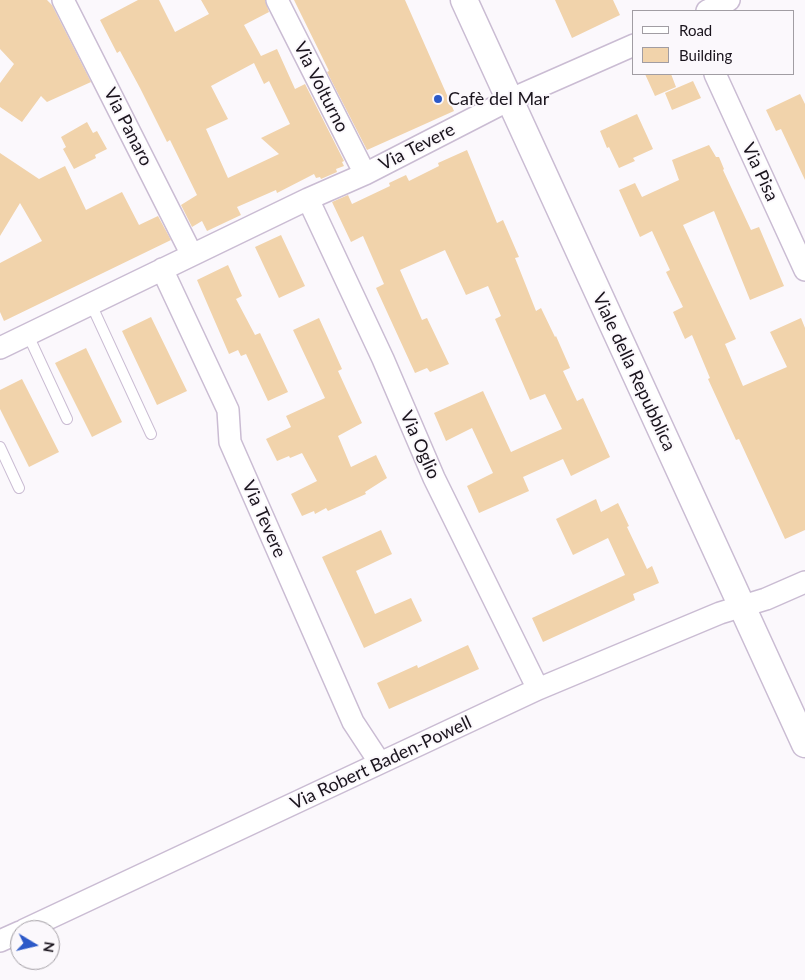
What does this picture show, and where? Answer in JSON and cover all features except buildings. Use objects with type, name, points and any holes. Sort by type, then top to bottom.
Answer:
[{"type":"street","name":"Via Panaro","points":[[63,0],[192,255]]},
{"type":"street","name":"Via Volturno","points":[[277,0],[366,174]]},
{"type":"street","name":"Viale della Repubblica","points":[[464,0],[805,744]]},
{"type":"street","points":[[709,10],[730,0]]},
{"type":"street","name":"Via Tevere","points":[[0,348],[308,199],[366,174],[509,100],[632,46]]},
{"type":"street","name":"Via Pisa","points":[[715,75],[805,270]]},
{"type":"street","name":"Via Oglio","points":[[308,199],[383,359],[434,478],[538,689]]},
{"type":"street","name":"Via Tevere","points":[[162,269],[228,410],[230,442],[353,722],[380,763]]},
{"type":"street","name":"Via Robert Baden-Powell","points":[[45,920],[538,689],[720,613],[766,599],[805,582]]},
{"type":"lane","points":[[91,304],[151,434]]},
{"type":"lane","points":[[28,335],[66,419]]},
{"type":"lane","points":[[0,448],[19,488]]},
{"type":"place","name":"Cafè del Mar","points":[[438,99]]}]
